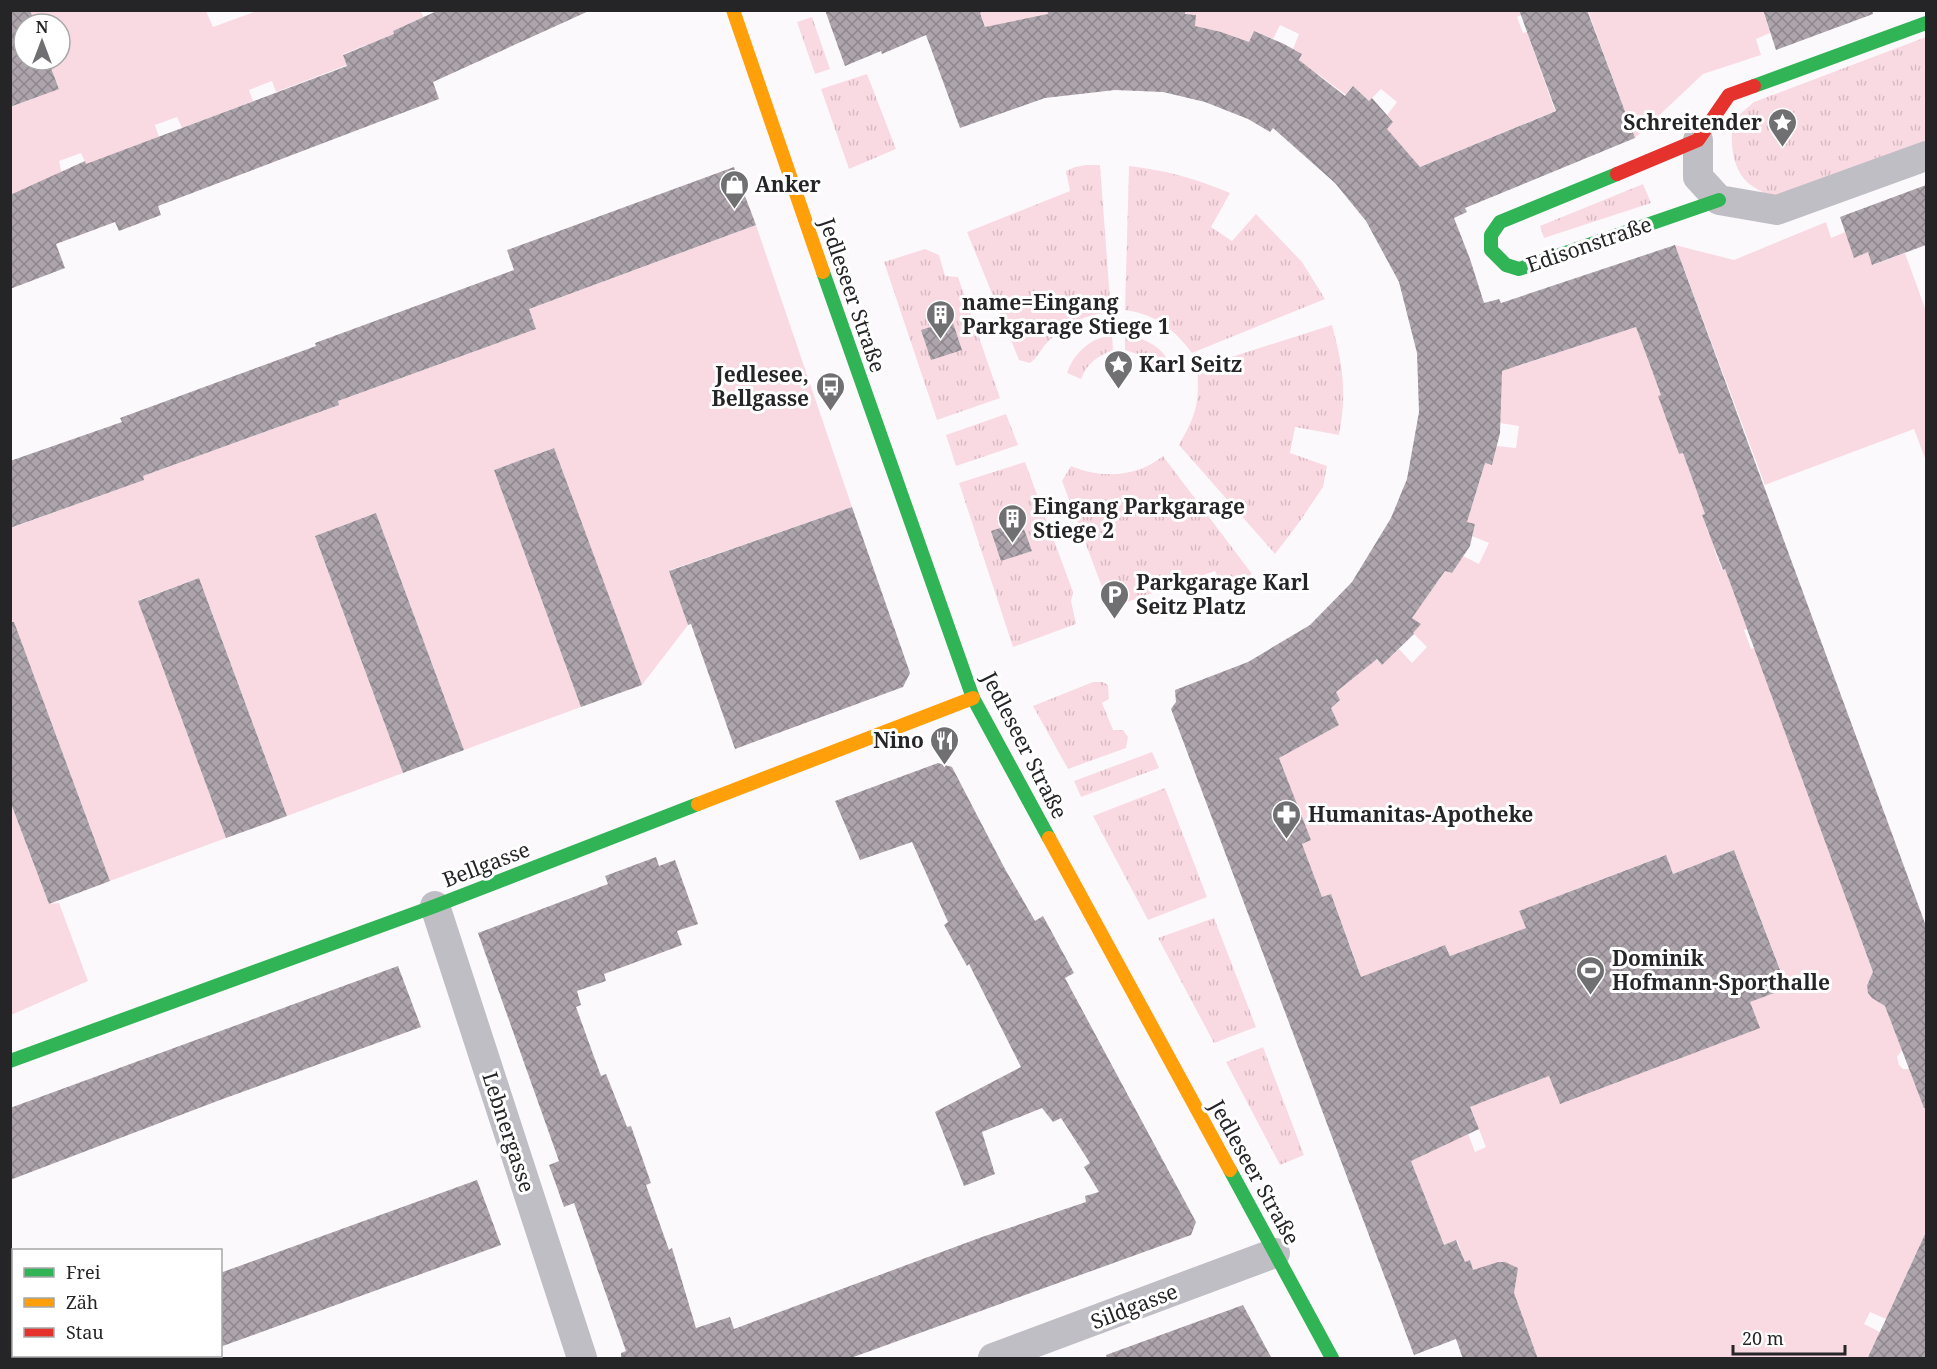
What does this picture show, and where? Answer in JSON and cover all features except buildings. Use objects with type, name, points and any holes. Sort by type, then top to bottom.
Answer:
[{"type":"street","name":"Jedleseer Straße","points":[[733,10],[866,398],[973,698],[1332,1359]]},
{"type":"street","points":[[1719,200],[1698,177],[1698,140],[1730,95],[1926,23]]},
{"type":"street","name":"Edisonstraße","points":[[1698,140],[1500,222],[1491,235],[1491,250],[1506,265],[1519,269],[1719,200],[1777,210],[1926,156]]},
{"type":"street","name":"Bellgasse","points":[[10,1061],[435,906],[973,698]]},
{"type":"street","name":"Lebnergasse","points":[[435,906],[582,1359]]},
{"type":"street","name":"Sildgasse","points":[[993,1359],[1275,1253]]},
{"type":"green space","points":[[420,10],[424,17],[393,31],[397,47],[371,57],[366,45],[343,54],[347,65],[276,92],[272,81],[249,90],[253,101],[182,128],[177,117],[155,125],[159,137],[86,164],[81,153],[59,161],[62,174],[11,217],[11,107],[59,88],[53,72],[72,72],[72,12],[30,11],[206,11],[213,27],[257,11]]},
{"type":"green space","points":[[1186,10],[1529,11],[1517,17],[1523,33],[1527,32],[1555,111],[1420,167],[1386,129],[1393,122],[1387,115],[1397,102],[1381,89],[1369,101],[1353,86],[1346,95],[1318,74],[1298,64],[1302,54],[1293,49],[1299,34],[1280,25],[1273,39],[1254,31],[1249,42],[1195,26],[1196,15],[1186,14]]},
{"type":"green space","points":[[979,11],[1047,11],[1048,14],[990,39]]},
{"type":"green space","points":[[1588,11],[1763,11],[1770,33],[1756,39],[1761,55],[1703,74],[1635,138]]},
{"type":"green space","points":[[812,17],[830,69],[815,74],[797,22]]},
{"type":"green space","points":[[1926,37],[1926,141],[1794,191],[1769,196],[1750,185],[1742,177],[1733,153],[1733,120],[1754,102]]},
{"type":"green space","points":[[867,74],[896,149],[849,169],[821,89]]},
{"type":"green space","points":[[1086,165],[1100,165],[1111,313],[1093,315],[1075,322],[1052,338],[1030,363],[1019,360],[967,232],[1070,191],[1066,171]]},
{"type":"green space","points":[[1129,166],[1181,176],[1230,193],[1211,227],[1232,241],[1256,214],[1302,262],[1325,299],[1192,353],[1163,324],[1146,315],[1125,310]]},
{"type":"green space","points":[[1643,184],[1651,203],[1544,238],[1540,226]]},
{"type":"green space","points":[[1826,222],[1831,238],[1845,232],[1868,252],[1873,265],[1905,253],[1926,311],[1926,461],[1914,429],[1765,485],[1675,245],[1734,260]]},
{"type":"green space","points":[[756,225],[852,507],[670,570],[688,625],[642,685],[553,448],[494,470],[581,707],[464,750],[376,513],[315,536],[403,773],[287,816],[199,578],[139,600],[226,838],[110,881],[22,645],[11,648],[11,528],[143,480],[143,476],[339,405],[338,401],[536,329],[529,309]]},
{"type":"green space","points":[[925,249],[939,255],[945,276],[958,277],[1000,398],[937,420],[884,262]]},
{"type":"green space","points":[[1631,313],[1661,395],[1679,454],[1683,453],[1705,514],[1702,515],[1709,535],[1727,544],[1714,549],[1722,570],[1725,569],[1747,629],[1744,630],[1751,649],[1763,645],[1840,881],[1874,975],[1867,983],[1868,993],[1877,1001],[1884,1001],[1902,1050],[1897,1057],[1899,1065],[1903,1069],[1912,1069],[1926,1075],[1926,1232],[1886,1319],[1870,1312],[1864,1324],[1880,1332],[1867,1358],[1538,1358],[1512,1289],[1517,1276],[1515,1268],[1508,1264],[1494,1263],[1476,1279],[1470,1261],[1465,1262],[1457,1240],[1444,1245],[1411,1161],[1358,968],[1331,894],[1322,897],[1302,844],[1310,840],[1278,755],[1339,725],[1331,708],[1340,700],[1336,692],[1376,659],[1382,665],[1399,649],[1412,663],[1427,647],[1413,633],[1420,624],[1412,618],[1445,571],[1452,573],[1463,556],[1479,564],[1489,543],[1472,536],[1475,525],[1467,522],[1485,463],[1492,465],[1497,446],[1516,448],[1519,426],[1500,423],[1492,358],[1515,367],[1614,334]],"holes":[[[1734,850],[1787,987],[1750,1002],[1560,1104],[1549,1076],[1470,1107],[1486,1147],[1475,1152],[1402,961],[1445,945],[1450,956],[1526,928],[1519,911],[1665,855],[1673,874]]]},
{"type":"green space","points":[[1332,325],[1343,379],[1343,405],[1339,435],[1295,427],[1290,453],[1327,466],[1323,487],[1275,554],[1179,445],[1196,408],[1197,368]]},
{"type":"green space","points":[[1125,334],[1151,344],[1162,352],[1170,363],[1155,370],[1143,356],[1125,350]]},
{"type":"green space","points":[[1112,335],[1113,350],[1094,361],[1086,369],[1081,379],[1067,373],[1074,359],[1084,348],[1097,339]]},
{"type":"green space","points":[[1006,414],[1018,445],[956,466],[946,435]]},
{"type":"green space","points":[[1163,456],[1252,574],[1224,591],[1215,571],[1110,608],[1062,481],[1071,466],[1095,473],[1119,474],[1142,468]]},
{"type":"green space","points":[[1025,462],[1073,592],[1071,601],[1076,624],[1013,647],[959,483]]},
{"type":"green space","points":[[1093,682],[1103,682],[1108,685],[1109,699],[1102,703],[1113,730],[1123,730],[1128,737],[1126,748],[1068,769],[1033,706]]},
{"type":"green space","points":[[1152,752],[1159,768],[1081,797],[1074,781]]},
{"type":"green space","points":[[1165,788],[1207,897],[1148,920],[1093,816]]},
{"type":"green space","points":[[10,801],[49,904],[59,903],[88,981],[11,1015]]},
{"type":"green space","points":[[1214,918],[1256,1027],[1214,1043],[1158,938]]},
{"type":"green space","points":[[1263,1047],[1304,1155],[1280,1165],[1226,1062]]},
{"type":"traffic: fast","points":[[1754,86],[1926,23]]},
{"type":"traffic: fast","points":[[1617,174],[1500,222],[1491,235],[1491,250],[1506,265],[1519,269],[1719,200]]},
{"type":"traffic: fast","points":[[823,272],[973,698],[1049,838]]},
{"type":"traffic: fast","points":[[10,1061],[435,906],[698,804]]},
{"type":"traffic: fast","points":[[1230,1170],[1332,1358]]},
{"type":"traffic: slow","points":[[733,10],[823,272]]},
{"type":"traffic: slow","points":[[698,804],[973,698]]},
{"type":"traffic: slow","points":[[1049,838],[1230,1170]]},
{"type":"traffic: jam","points":[[1617,174],[1698,140],[1729,95],[1754,86]]},
{"type":"place","name":"Schreitender","points":[[1783,148]]},
{"type":"place","name":"Anker","points":[[734,210]]},
{"type":"place","name":"name=Eingang Parkgarage Stiege 1","points":[[941,340]]},
{"type":"place","name":"Karl Seitz","points":[[1118,390]]},
{"type":"place","name":"Jedlesee, Bellgasse","points":[[830,412]]},
{"type":"place","name":"Eingang Parkgarage Stiege 2","points":[[1012,544]]},
{"type":"place","name":"Parkgarage Karl Seitz Platz","points":[[1115,620]]},
{"type":"place","name":"Nino","points":[[945,766]]},
{"type":"place","name":"Humanitas-Apotheke","points":[[1287,840]]},
{"type":"place","name":"Dominik Hofmann-Sporthalle","points":[[1591,996]]}]
